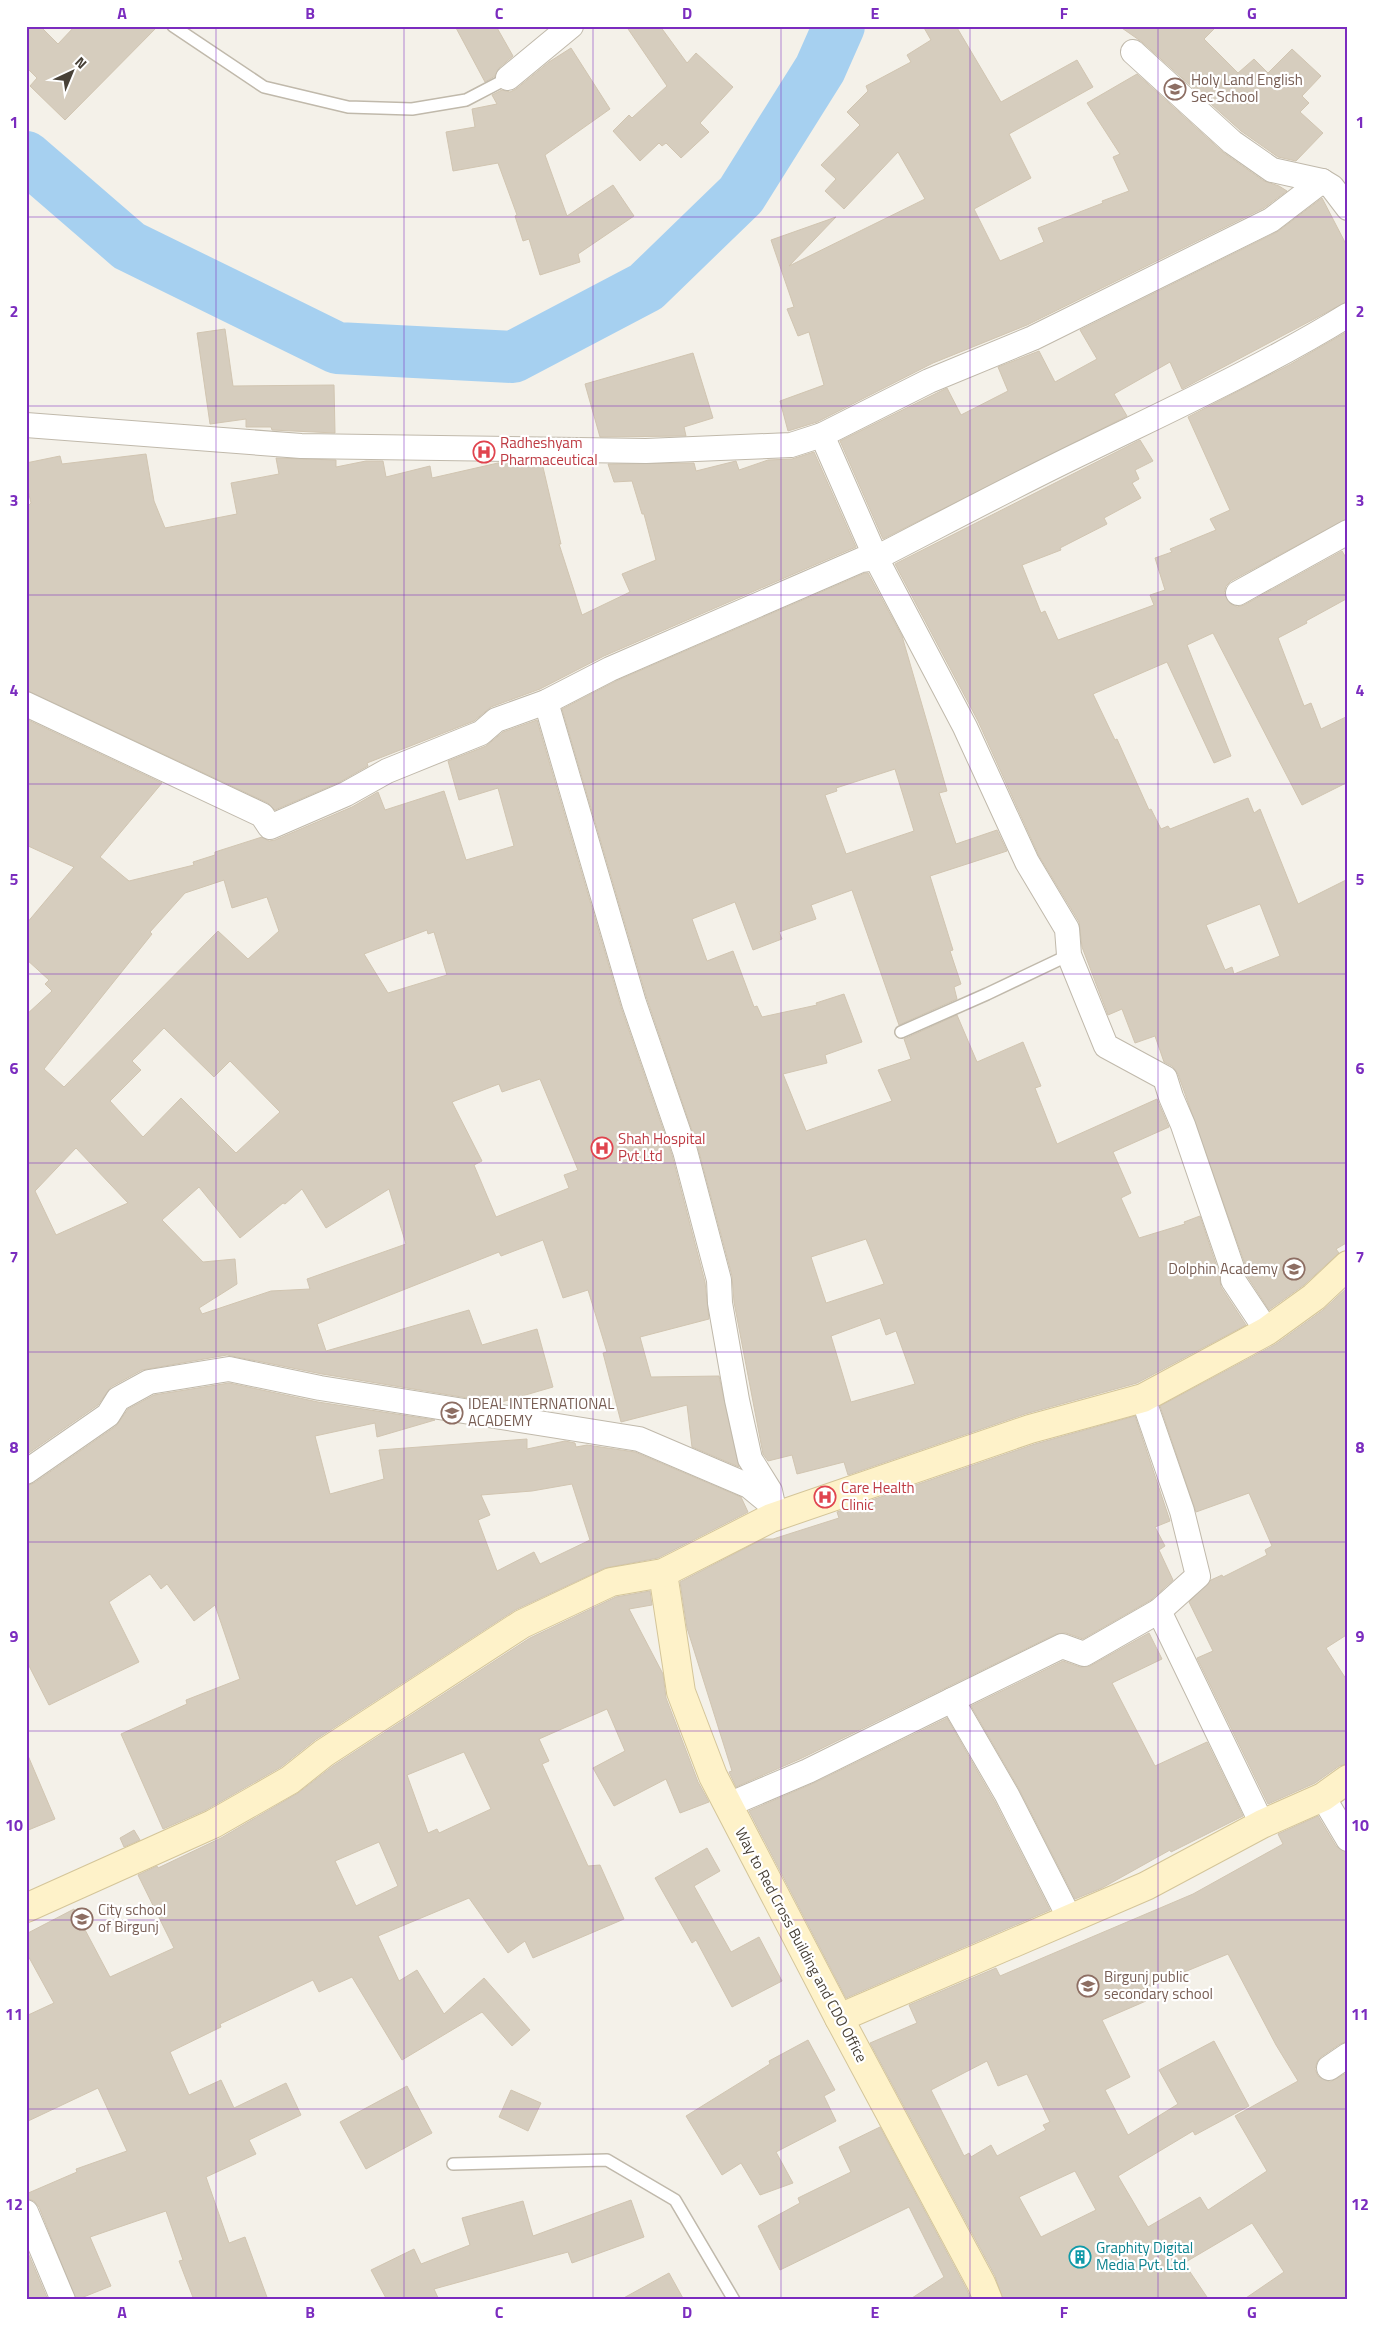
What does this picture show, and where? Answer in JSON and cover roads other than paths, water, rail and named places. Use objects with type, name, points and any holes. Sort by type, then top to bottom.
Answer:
[{"type":"street","points":[[508,78],[570,26]]},
{"type":"street","points":[[1133,52],[1232,142],[1272,170],[1322,181],[1332,187],[1348,208]]},
{"type":"street","points":[[26,425],[301,446],[646,451],[791,444],[822,436],[929,381],[1033,338],[1271,220],[1322,181]]},
{"type":"street","points":[[26,704],[262,815],[270,827],[346,794],[387,771],[481,733],[496,720],[546,702],[610,668],[861,560],[876,558],[1010,488],[1246,372],[1348,316]]},
{"type":"street","points":[[822,436],[876,558],[965,727],[1027,862],[1067,929],[1069,955],[1106,1046],[1165,1078],[1170,1097],[1183,1125],[1233,1272],[1233,1280],[1267,1331]]},
{"type":"street","points":[[1238,592],[1348,532]]},
{"type":"street","points":[[546,702],[634,1003],[685,1150],[719,1280],[723,1323],[750,1459],[770,1491],[772,1512]]},
{"type":"street","points":[[26,1908],[213,1824],[290,1780],[324,1753],[522,1624],[611,1582],[663,1573],[772,1512],[1030,1430],[1143,1398],[1267,1331],[1314,1297],[1348,1265]]},
{"type":"street","points":[[26,1472],[108,1415],[118,1399],[150,1382],[229,1369],[320,1388],[639,1439],[749,1486],[772,1512]]},
{"type":"street","points":[[728,1805],[808,1771],[1062,1646],[1084,1654],[1159,1611],[1198,1576],[1182,1511],[1143,1398]]},
{"type":"street","name":"Way to Red Cross Building and CDO Office","points":[[663,1573],[681,1692],[713,1776],[839,2018],[981,2283],[988,2300]]},
{"type":"street","points":[[1159,1611],[1262,1824]]},
{"type":"street","points":[[952,1700],[1008,1795],[1070,1919]]},
{"type":"street","points":[[839,2018],[1146,1886],[1262,1824],[1323,1797],[1348,1779]]},
{"type":"street","points":[[1323,1797],[1348,1839]]},
{"type":"street","points":[[26,2212],[63,2300]]},
{"type":"lane","points":[[173,26],[264,87],[348,107],[412,110],[466,100],[508,78]]},
{"type":"lane","points":[[902,1032],[988,994],[1069,955]]},
{"type":"lane","points":[[453,2164],[607,2160],[675,2200],[734,2300]]},
{"type":"waterway","points":[[26,157],[129,246],[337,348],[513,357],[646,287],[741,195],[820,69],[839,26]]},
{"type":"place","name":"Holy Land English Sec School","points":[[1175,89]]},
{"type":"place","name":"Radheshyam Pharmaceutical","points":[[484,452]]},
{"type":"place","name":"Shah Hospital Pvt Ltd","points":[[602,1148]]},
{"type":"place","name":"Dolphin Academy","points":[[1294,1269]]},
{"type":"place","name":"IDEAL INTERNATIONAL ACADEMY","points":[[452,1413]]},
{"type":"place","name":"Care Health Clinic","points":[[825,1497]]},
{"type":"place","name":"City school of Birgunj","points":[[82,1919]]},
{"type":"place","name":"Birgunj public secondary school","points":[[1088,1986]]},
{"type":"place","name":"Graphity Digital Media Pvt. Ltd.","points":[[1080,2257]]}]
